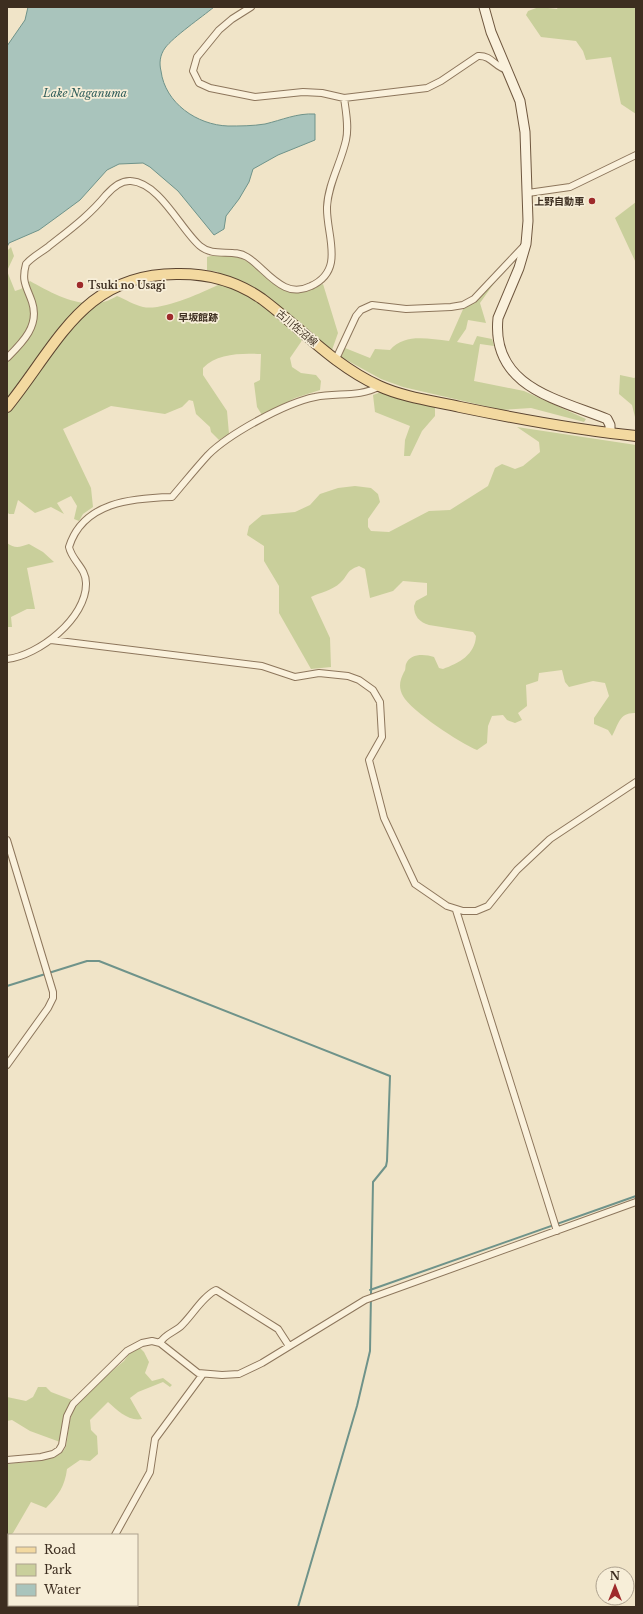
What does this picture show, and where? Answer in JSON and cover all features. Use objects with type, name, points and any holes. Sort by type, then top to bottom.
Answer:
[{"type":"main road","name":"古川佐沼線","points":[[7,407],[68,325],[87,305],[99,296],[125,282],[160,274],[202,275],[239,286],[263,300],[335,361],[380,386],[419,398],[498,415],[636,436]]},
{"type":"street","points":[[252,7],[226,23],[197,57],[194,71],[199,82],[210,88],[255,97],[309,93],[344,98],[427,88],[478,56],[489,58],[500,67],[508,70]]},
{"type":"street","points":[[484,7],[491,32],[508,70],[523,111],[528,193],[526,244],[519,268],[498,318],[498,339],[504,359],[516,376],[538,392],[607,419],[610,425],[610,432]]},
{"type":"street","points":[[7,358],[32,327],[34,309],[25,288],[24,281],[26,264],[84,219],[110,191],[124,181],[138,182],[146,186],[177,216],[194,239],[206,250],[214,253],[244,255],[279,283],[291,289],[304,288],[318,283],[327,274],[332,257],[327,210],[328,194],[347,138],[347,117],[344,98]]},
{"type":"street","points":[[528,193],[570,187],[636,155]]},
{"type":"street","points":[[335,361],[356,316],[361,310],[372,305],[406,309],[451,308],[463,305],[474,299],[526,244]]},
{"type":"street","points":[[7,659],[29,654],[51,640],[72,618],[84,594],[85,576],[69,547],[85,520],[94,512],[114,504],[172,497],[209,455],[221,444],[293,403],[324,395],[357,395],[372,391],[380,386]]},
{"type":"street","points":[[51,640],[262,666],[295,677],[319,673],[348,676],[368,686],[378,696],[380,702],[382,737],[370,760],[384,818],[415,884],[430,895],[456,910],[476,911],[488,906],[517,870],[550,839],[636,782]]},
{"type":"street","points":[[7,840],[53,992],[51,1003],[7,1065]]},
{"type":"street","points":[[456,910],[555,1227]]},
{"type":"street","points":[[7,1460],[41,1457],[53,1454],[59,1450],[62,1445],[67,1416],[79,1397],[126,1351],[142,1343],[152,1341],[160,1342],[193,1370],[203,1374],[222,1376],[239,1374],[262,1363],[364,1300],[555,1227],[636,1202]]},
{"type":"street","points":[[160,1342],[162,1339],[179,1328],[206,1298],[216,1290],[278,1329],[289,1346]]},
{"type":"street","points":[[116,1534],[150,1472],[155,1439],[203,1374]]},
{"type":"green space","points":[[539,7],[557,9],[558,7],[636,7],[636,114],[621,104],[611,57],[586,60],[583,51],[576,41],[541,37],[526,15],[528,11]]},
{"type":"green space","points":[[636,202],[636,263],[615,218]]},
{"type":"green space","points":[[11,247],[14,256],[7,271],[7,251]]},
{"type":"green space","points":[[219,255],[230,256],[251,264],[289,291],[298,292],[323,284],[338,333],[332,350],[306,329],[301,342],[290,358],[292,367],[301,373],[316,375],[321,381],[320,390],[295,398],[262,415],[257,407],[254,383],[260,380],[261,354],[230,355],[215,359],[203,368],[203,375],[227,411],[229,434],[219,440],[211,432],[210,427],[196,414],[193,401],[189,400],[182,407],[165,414],[111,406],[63,429],[91,488],[93,507],[83,514],[79,521],[74,519],[77,506],[71,496],[57,503],[64,514],[51,507],[35,513],[18,500],[14,514],[9,514],[7,512],[7,271],[15,291],[21,289],[30,281],[61,297],[84,303],[106,301],[117,296],[140,306],[151,308],[171,304],[218,285],[218,272],[207,270],[207,257]]},
{"type":"green space","points":[[497,279],[480,303],[486,323],[468,320],[466,329],[457,342],[473,345],[477,336],[492,339],[494,346],[480,344],[474,381],[524,391],[586,419],[584,422],[531,408],[502,410],[403,387],[381,379],[341,357],[345,348],[370,358],[375,349],[390,350],[403,341],[410,339],[425,338],[449,341],[464,307]]},
{"type":"green space","points":[[620,375],[634,378],[636,377],[636,421],[632,405],[619,394]]},
{"type":"green space","points":[[381,392],[435,407],[435,416],[422,431],[410,456],[404,456],[405,440],[410,426],[375,412],[373,395]]},
{"type":"green space","points":[[517,427],[636,445],[636,713],[626,714],[618,723],[612,736],[608,730],[594,724],[594,718],[609,696],[605,683],[593,681],[569,687],[565,682],[562,670],[539,673],[538,681],[526,685],[527,706],[518,713],[522,720],[515,723],[507,720],[503,715],[492,716],[488,726],[487,743],[477,750],[448,734],[425,718],[408,702],[400,690],[401,678],[406,664],[408,660],[414,656],[426,655],[434,657],[439,668],[443,669],[455,664],[465,657],[473,648],[475,643],[476,636],[473,632],[429,625],[422,622],[418,618],[415,613],[414,606],[416,601],[427,595],[427,583],[403,581],[393,591],[370,598],[365,569],[359,566],[349,571],[343,580],[337,585],[311,597],[330,638],[331,667],[311,669],[279,613],[279,586],[264,561],[264,546],[247,535],[249,526],[262,515],[295,512],[310,505],[320,494],[338,488],[355,486],[371,488],[378,494],[380,502],[368,519],[368,527],[371,531],[389,532],[429,511],[450,510],[488,486],[495,468],[502,464],[515,469],[523,466],[540,452],[539,442]]},
{"type":"green space","points":[[7,543],[18,547],[29,544],[43,552],[54,562],[27,568],[35,609],[27,609],[11,617],[12,627],[7,627]]},
{"type":"green space","points":[[140,1348],[144,1352],[149,1362],[145,1373],[152,1381],[163,1378],[172,1385],[170,1387],[163,1382],[138,1392],[130,1398],[142,1419],[132,1419],[128,1417],[119,1412],[108,1402],[90,1420],[91,1430],[97,1436],[98,1454],[90,1461],[80,1460],[67,1469],[63,1486],[50,1504],[46,1508],[31,1502],[13,1533],[8,1534],[7,1537],[7,1464],[40,1461],[57,1456],[63,1452],[66,1446],[71,1416],[79,1401],[124,1361],[129,1354]]},
{"type":"green space","points":[[38,1387],[46,1387],[51,1392],[72,1400],[64,1415],[60,1442],[30,1431],[12,1420],[7,1421],[7,1397],[26,1401],[33,1397]]},
{"type":"water","name":"Lake Naganuma","points":[[28,7],[214,7],[174,38],[162,53],[160,59],[161,71],[164,83],[169,93],[184,110],[194,117],[216,125],[260,125],[296,116],[315,114],[315,140],[278,155],[253,169],[249,182],[239,199],[226,216],[224,229],[214,235],[178,191],[150,167],[143,163],[119,164],[107,170],[80,200],[39,230],[9,243],[7,247],[7,46],[25,20]]},
{"type":"waterway","points":[[7,986],[87,961],[99,961],[390,1076],[387,1161],[386,1166],[373,1182],[370,1351],[357,1406],[298,1607]]},
{"type":"waterway","points":[[370,1290],[636,1196]]},
{"type":"place","name":"上野自動車","points":[[592,201]]},
{"type":"place","name":"Tsuki no Usagi","points":[[80,285]]},
{"type":"place","name":"早坂館跡","points":[[170,317]]}]
